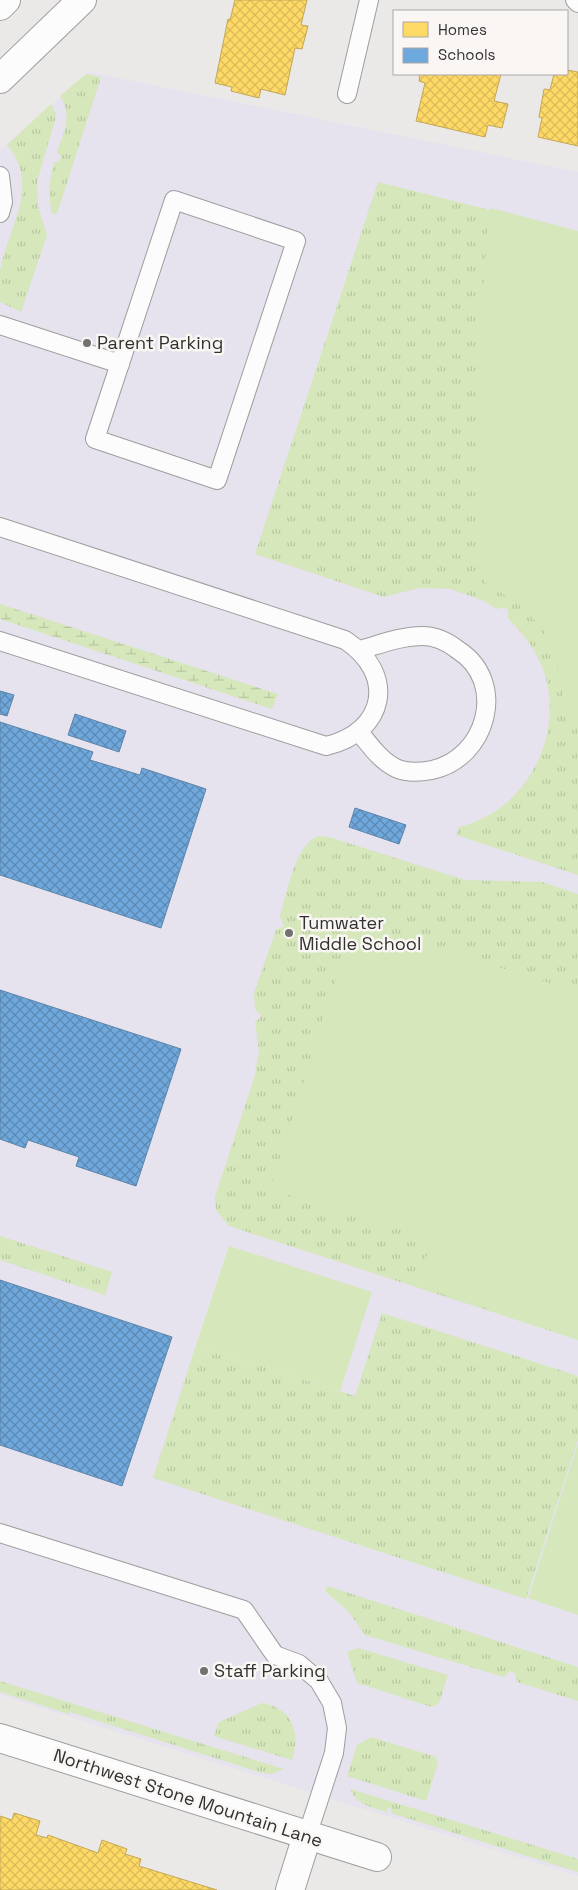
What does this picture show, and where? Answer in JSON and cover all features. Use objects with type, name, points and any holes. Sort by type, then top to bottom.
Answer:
[{"type":"street","points":[[0,6],[6,0]]},
{"type":"street","points":[[0,79],[82,0]]},
{"type":"street","name":"Northwest Stone Mountain Lane","points":[[0,1738],[377,1857]]},
{"type":"street","points":[[290,1890],[307,1836]]},
{"type":"lane","points":[[347,94],[369,0]]},
{"type":"lane","points":[[575,0],[578,3]]},
{"type":"lane","points":[[0,176],[4,202],[0,213]]},
{"type":"lane","points":[[174,200],[296,241],[217,480],[95,439],[120,364],[174,200]]},
{"type":"lane","points":[[0,325],[120,364]]},
{"type":"lane","points":[[0,526],[345,640],[360,650],[372,665],[378,682],[378,701],[371,718],[359,732],[344,742],[326,746],[0,640]]},
{"type":"lane","points":[[359,732],[377,755],[398,769],[421,772],[443,768],[463,756],[477,738],[485,718],[486,695],[479,673],[466,655],[447,642],[425,636],[401,638],[360,650]]},
{"type":"lane","points":[[0,1533],[244,1610],[276,1655],[299,1664],[319,1681],[332,1703],[337,1728],[334,1754],[307,1836]]},
{"type":"shaded area","name":"Tumwater Middle School","points":[[89,72],[578,172],[578,1876],[0,1695],[0,150]]},
{"type":"green space","points":[[86,74],[101,77],[57,214],[52,213],[50,200],[51,175],[54,162],[59,162],[61,156],[57,152],[67,117],[64,103],[60,96]]},
{"type":"green space","points":[[51,104],[56,114],[55,120],[37,182],[38,206],[47,235],[21,312],[0,302],[0,271],[15,223],[22,192],[22,176],[17,160],[7,145]]},
{"type":"green space","points":[[378,182],[578,232],[578,875],[456,835],[459,827],[482,819],[503,806],[520,789],[534,769],[544,747],[549,724],[549,699],[545,675],[539,659],[530,644],[508,618],[508,610],[504,607],[497,609],[484,601],[451,589],[419,588],[384,597],[255,554]]},
{"type":"green space","points":[[491,208],[578,231],[578,729],[567,715],[558,670],[543,628],[516,602],[484,582],[478,520],[476,414],[481,311]]},
{"type":"green space","points":[[0,604],[278,694],[272,709],[0,619]]},
{"type":"green space","points":[[319,836],[329,837],[465,880],[542,882],[578,894],[578,1340],[229,1226],[216,1210],[215,1197],[254,1078],[259,1051],[255,1022],[262,1016],[255,1009],[254,993],[276,930],[284,926],[280,916],[293,870],[304,848]]},
{"type":"green space","points":[[354,922],[578,992],[578,1338],[415,1285],[433,1240],[270,1189]]},
{"type":"green space","points":[[0,1236],[112,1272],[105,1295],[0,1260]]},
{"type":"green space","points":[[229,1246],[372,1292],[340,1391],[196,1345]]},
{"type":"green space","points":[[382,1313],[578,1376],[578,1439],[526,1599],[153,1478],[196,1345],[355,1396]]},
{"type":"green space","points":[[578,1443],[578,1615],[528,1598]]},
{"type":"green space","points":[[327,1586],[578,1667],[578,1701],[517,1682],[515,1673],[510,1671],[504,1677],[365,1635],[349,1612],[325,1591]]},
{"type":"green space","points":[[358,1648],[448,1675],[439,1703],[432,1707],[357,1683],[347,1652]]},
{"type":"green space","points":[[0,1681],[284,1769],[272,1774],[262,1773],[70,1712],[69,1714],[0,1692]]},
{"type":"green space","points":[[262,1703],[281,1710],[292,1723],[295,1750],[292,1760],[214,1736],[219,1722]]},
{"type":"green space","points":[[371,1737],[436,1757],[438,1763],[426,1801],[347,1776],[357,1745]]},
{"type":"green space","points":[[350,1789],[578,1859],[578,1872],[391,1813],[392,1809],[388,1807],[386,1812],[370,1807],[356,1799]]},
{"type":"building: Homes","points":[[235,0],[307,0],[301,25],[308,26],[302,49],[295,48],[285,95],[261,89],[259,98],[231,91],[232,87],[215,83],[228,19],[230,20]]},
{"type":"building: Homes","points":[[568,70],[578,72],[578,146],[538,137],[542,118],[539,117],[544,89],[550,90],[554,75],[568,75]]},
{"type":"building: Homes","points":[[420,75],[501,75],[494,101],[508,104],[502,128],[488,125],[485,137],[416,121],[425,83],[419,81]]},
{"type":"building: Homes","points":[[14,1813],[40,1821],[36,1835],[47,1838],[48,1835],[98,1853],[102,1840],[127,1849],[125,1854],[141,1859],[139,1866],[217,1890],[0,1890],[0,1816],[12,1820]]},
{"type":"building: Schools","points":[[0,691],[14,695],[7,716],[0,714]]},
{"type":"building: Schools","points":[[75,714],[126,731],[119,752],[68,735]]},
{"type":"building: Schools","points":[[0,722],[93,752],[90,760],[140,775],[142,768],[206,789],[161,928],[0,875]]},
{"type":"building: Schools","points":[[355,808],[406,825],[399,844],[349,827]]},
{"type":"building: Schools","points":[[0,990],[181,1049],[136,1186],[76,1166],[79,1157],[28,1140],[25,1148],[0,1139]]},
{"type":"building: Schools","points":[[0,1280],[172,1337],[122,1486],[0,1445]]},
{"type":"place","name":"Parent Parking","points":[[87,343]]},
{"type":"place","name":"Tumwater Middle School","points":[[289,933]]},
{"type":"place","name":"Staff Parking","points":[[204,1671]]}]
